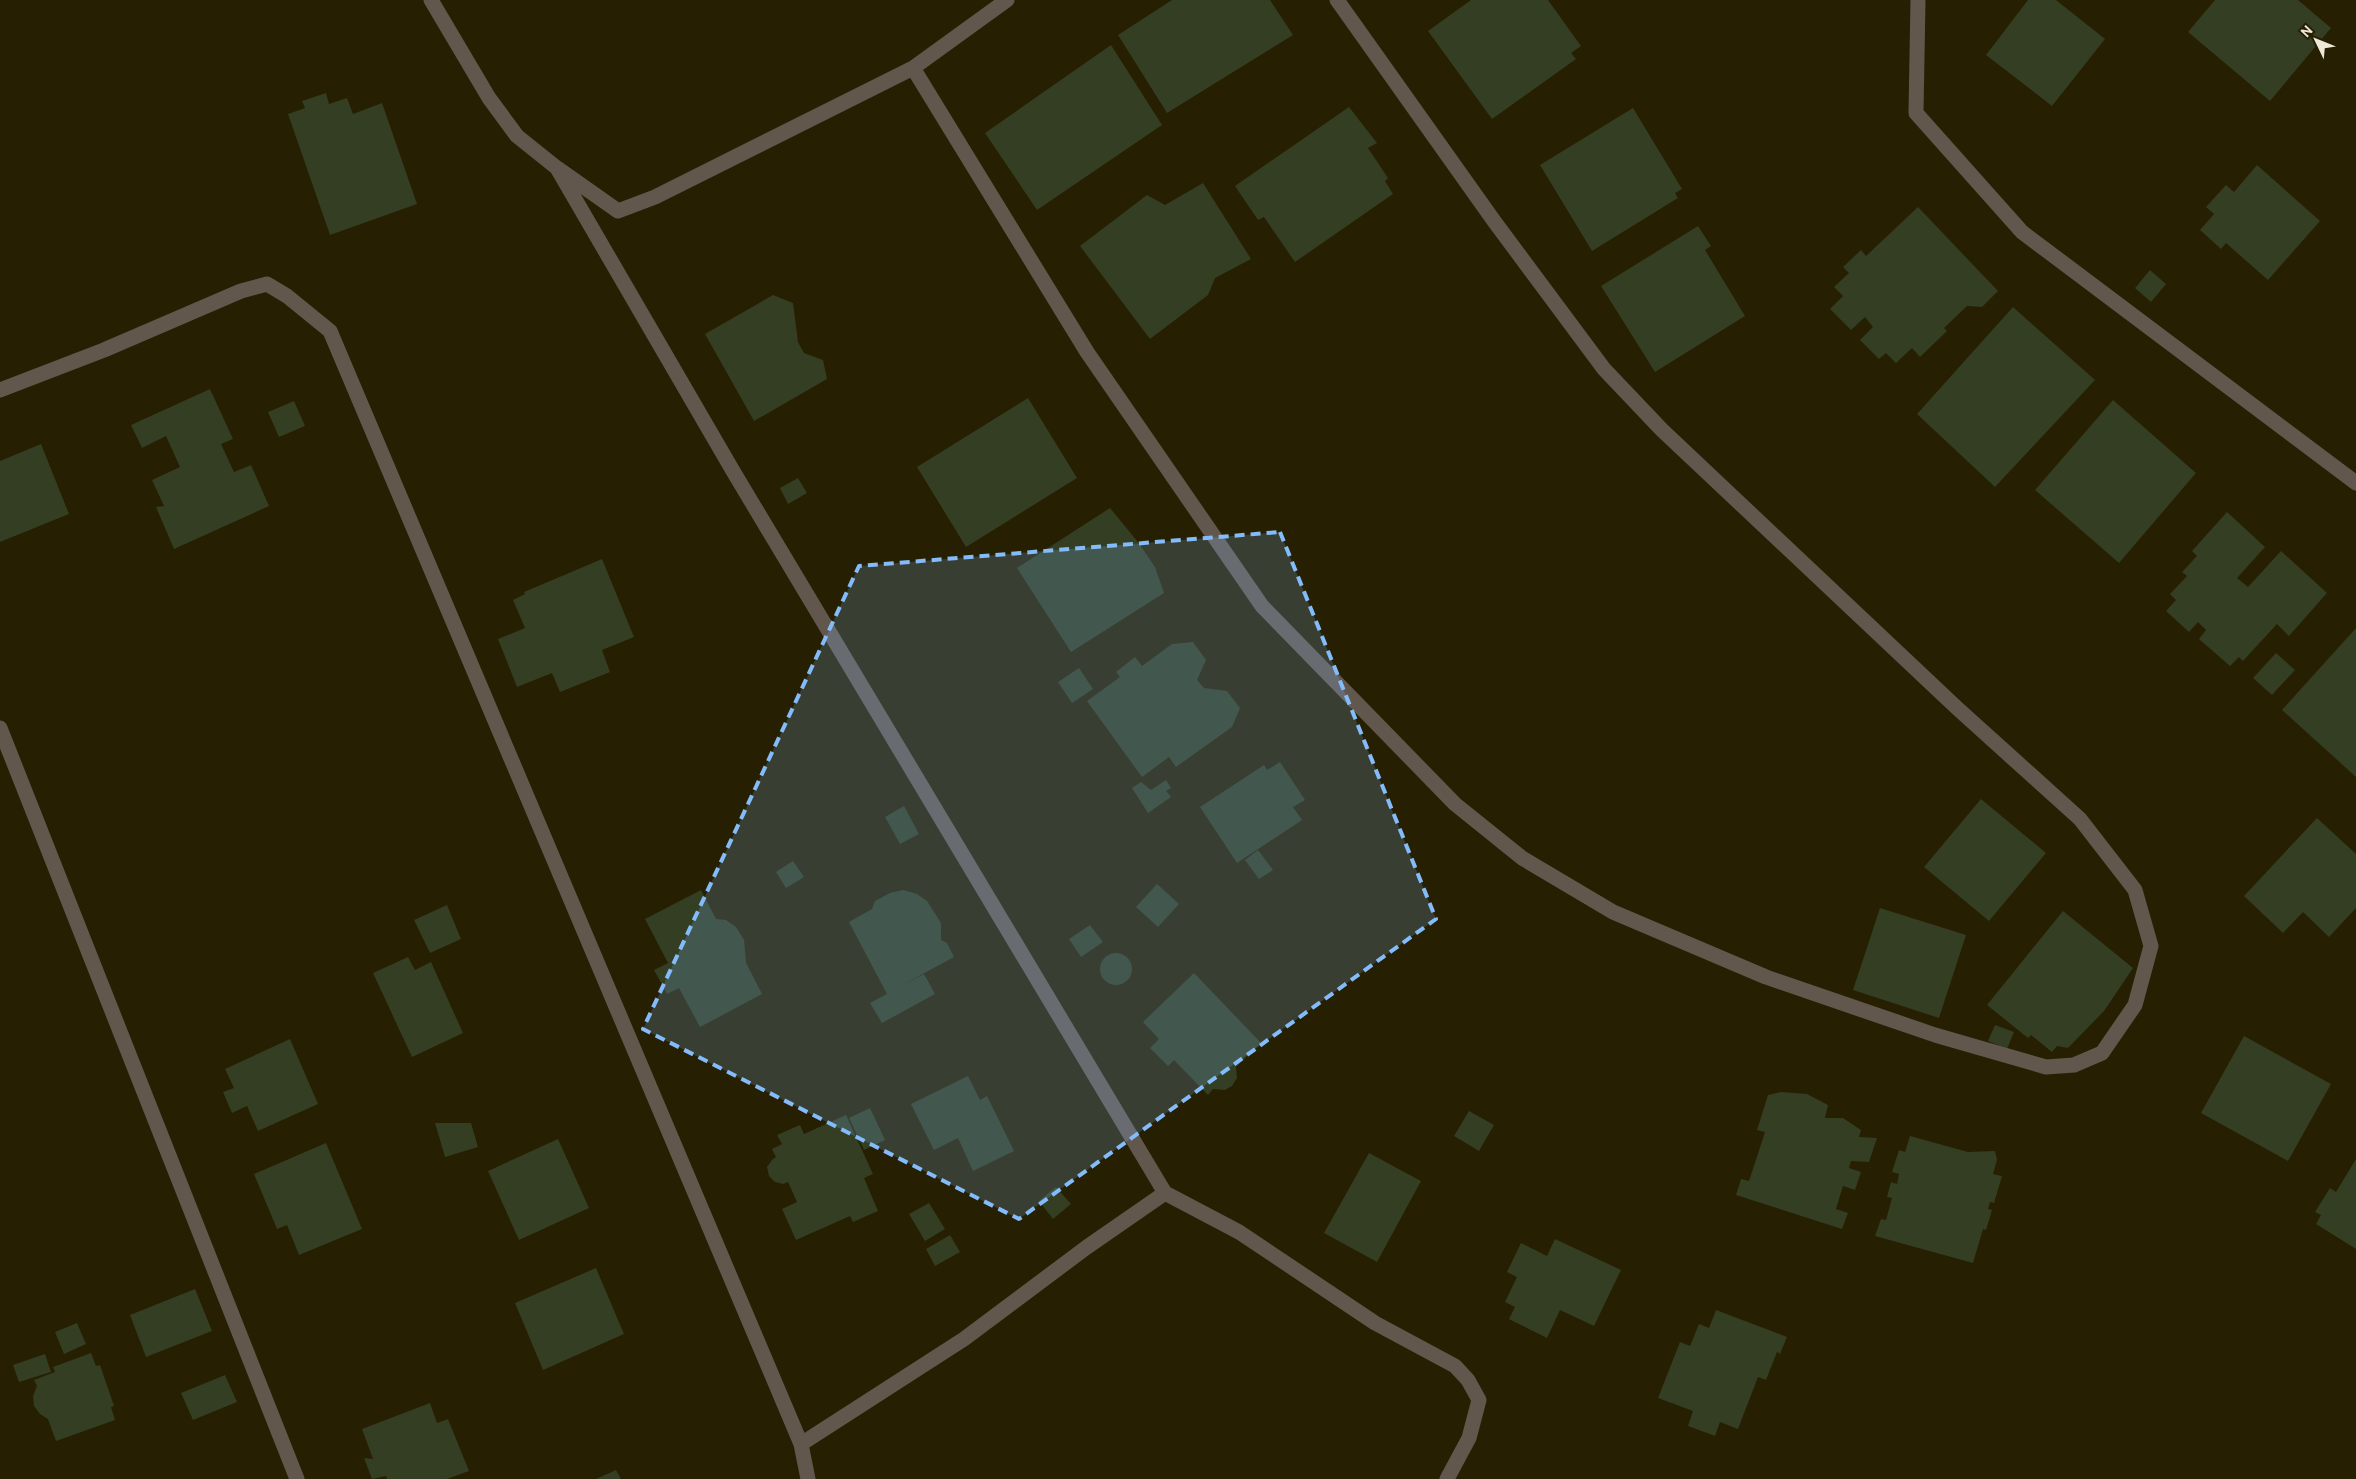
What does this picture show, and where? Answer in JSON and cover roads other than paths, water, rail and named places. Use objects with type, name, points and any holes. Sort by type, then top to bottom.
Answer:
[{"type":"street","points":[[431,0],[489,98],[517,136],[557,168],[618,211],[655,197],[914,68],[1007,0]]},
{"type":"street","points":[[914,68],[1088,352],[1262,606],[1455,804],[1522,858],[1613,912],[1766,977],[1936,1035],[2046,1066],[2074,1065],[2102,1053],[2135,1005],[2151,946],[2135,890],[2080,819],[1957,708],[1676,443],[1604,369],[1500,228],[1337,0]]},
{"type":"street","points":[[1918,0],[1916,113],[2022,232],[2356,483]]},
{"type":"street","points":[[557,168],[733,471],[1165,1194],[1239,1232],[1375,1323],[1455,1366],[1468,1380],[1479,1400],[1469,1438],[1447,1479]]},
{"type":"street","points":[[0,390],[104,350],[242,291],[267,284],[287,296],[330,331],[802,1444],[808,1479]]},
{"type":"street","points":[[0,728],[297,1479]]},
{"type":"street","points":[[802,1444],[964,1339],[1087,1247],[1165,1194]]}]
